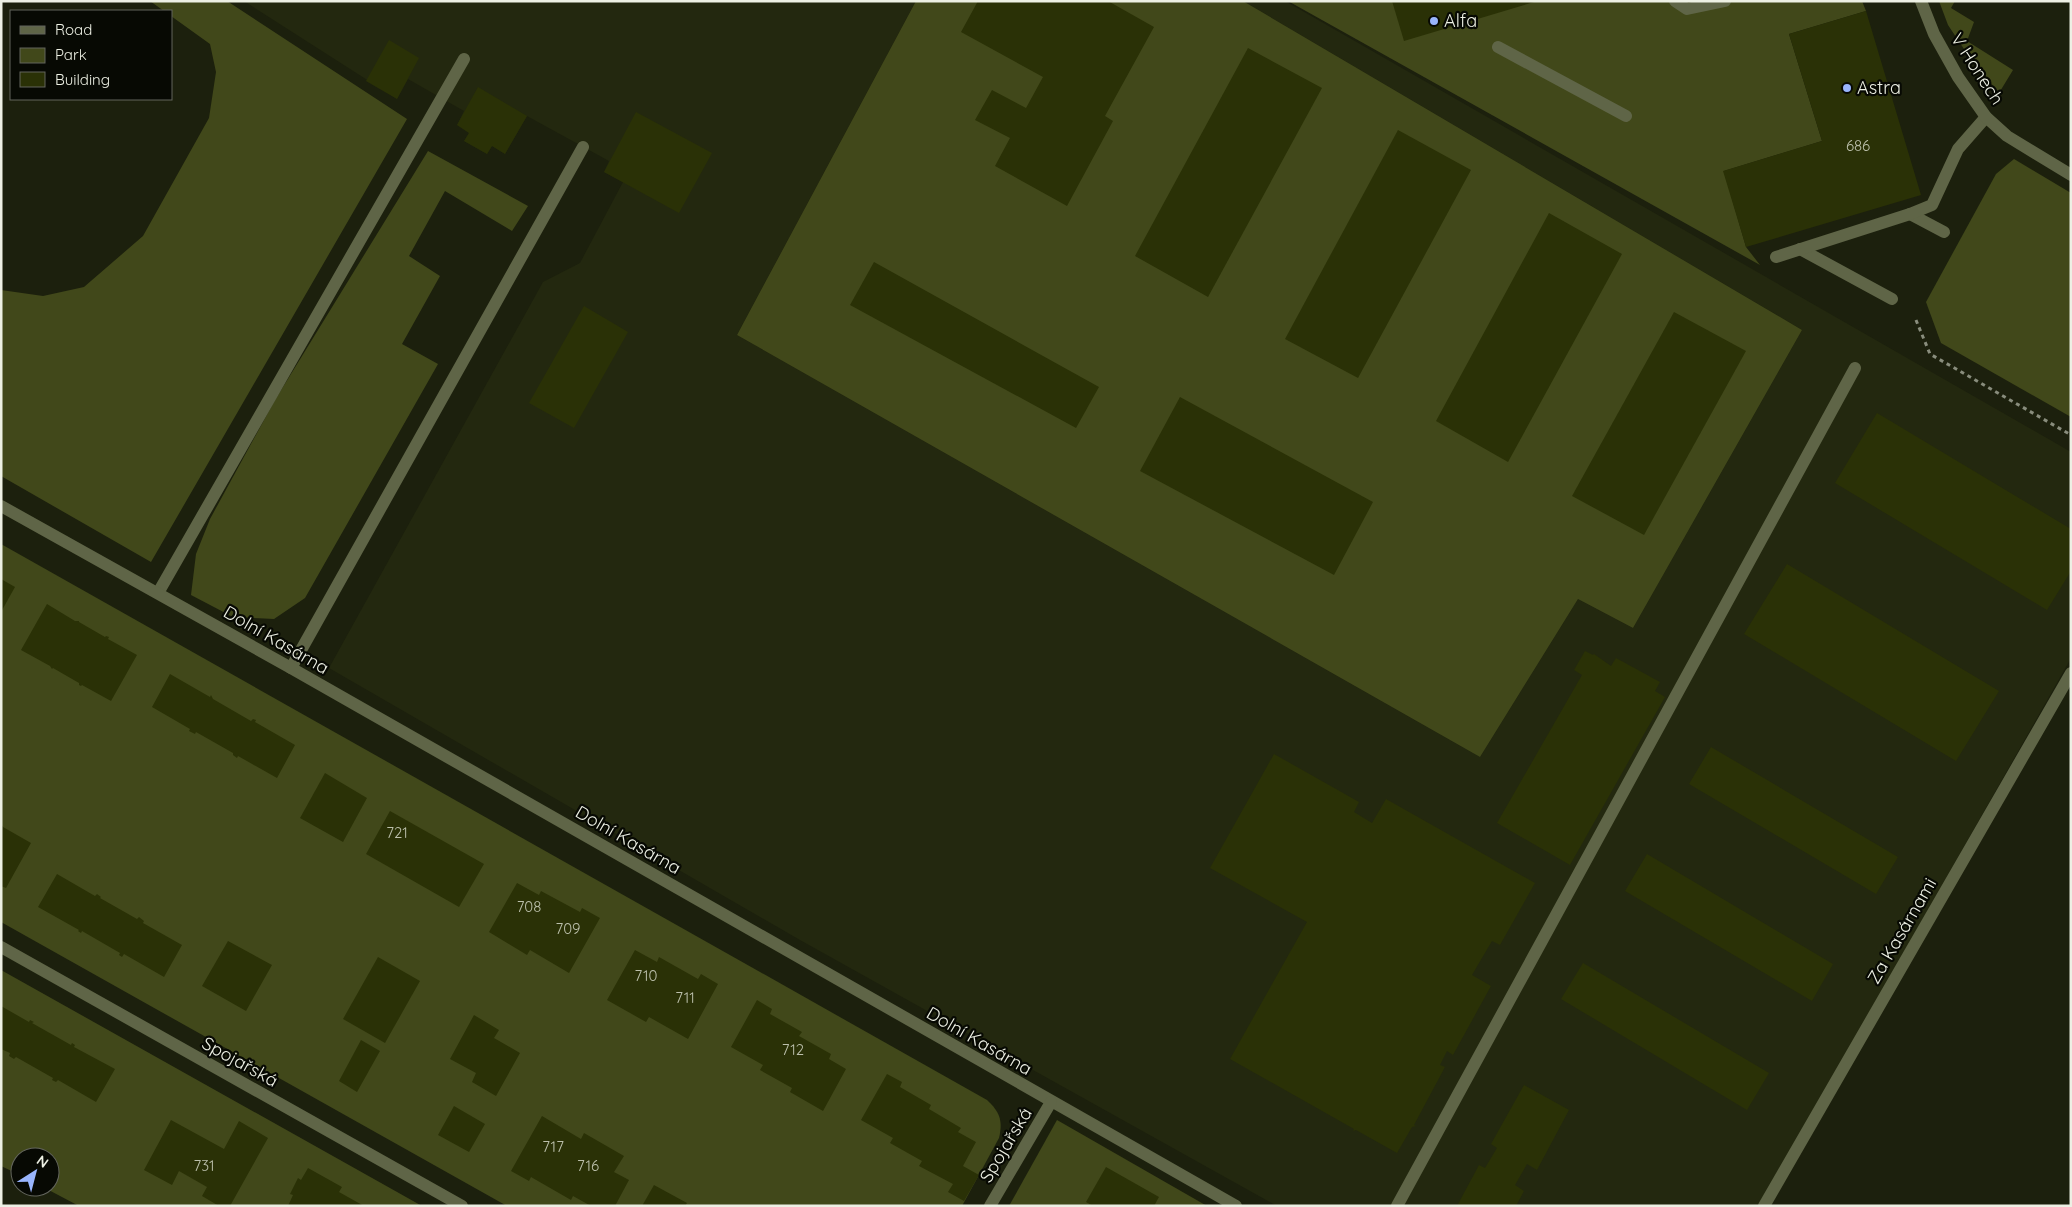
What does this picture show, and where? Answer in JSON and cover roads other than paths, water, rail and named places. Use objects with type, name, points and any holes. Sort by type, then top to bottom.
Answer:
[{"type":"street","points":[[1675,1],[1687,9],[1725,1]]},
{"type":"street","name":"V Honech","points":[[1922,1],[1934,34],[1958,77],[1986,118],[2007,136],[2071,175]]},
{"type":"street","points":[[1498,47],[1626,116]]},
{"type":"street","points":[[158,593],[464,59]]},
{"type":"street","points":[[1776,257],[1910,214],[1932,205],[1958,149],[1986,118]]},
{"type":"street","points":[[291,668],[583,147]]},
{"type":"street","points":[[1910,214],[1944,232]]},
{"type":"street","points":[[1800,249],[1892,299]]},
{"type":"street","points":[[1397,1206],[1855,368]]},
{"type":"street","name":"Dolní Kasárna","points":[[1,506],[291,668],[1236,1206]]},
{"type":"street","name":"Za Kasárnami","points":[[1764,1206],[2071,673]]},
{"type":"street","name":"Spojařská","points":[[1,947],[462,1206]]},
{"type":"street","name":"Spojařská","points":[[990,1206],[1051,1102]]},
{"type":"place","name":"Alfa","points":[[1434,21]]},
{"type":"place","name":"Astra","points":[[1847,88]]}]
